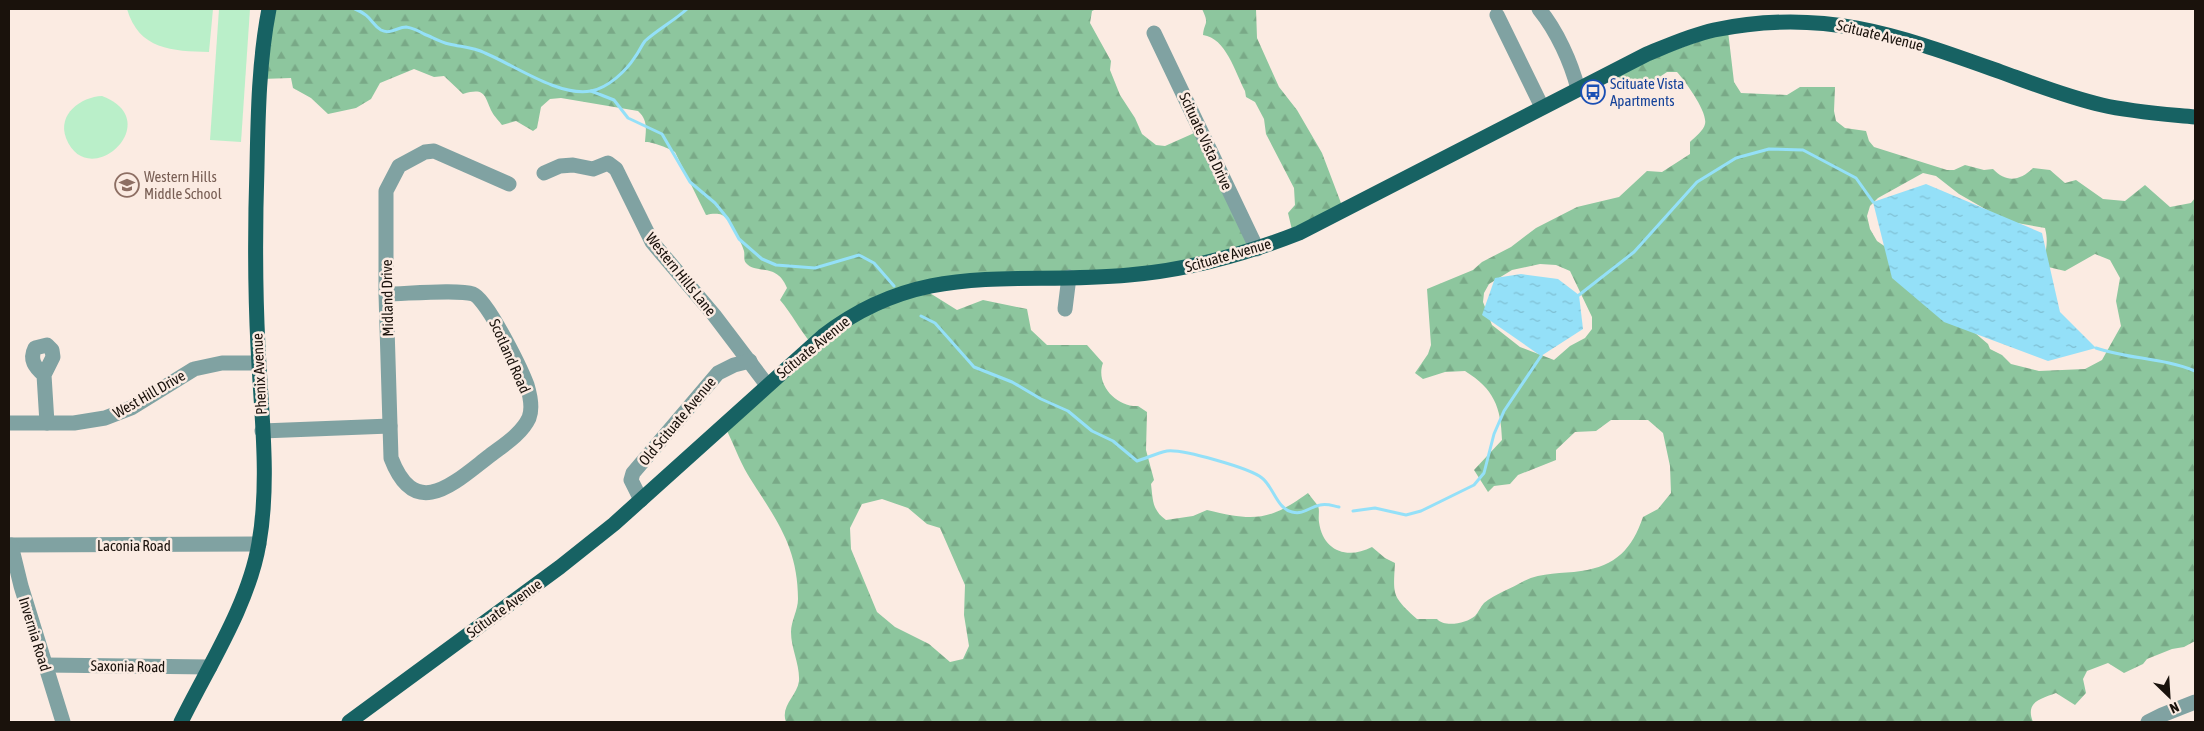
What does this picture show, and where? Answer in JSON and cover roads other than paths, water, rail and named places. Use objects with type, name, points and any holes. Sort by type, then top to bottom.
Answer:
[{"type":"main road","name":"Phenix Avenue","points":[[181,722],[210,667],[249,584],[259,544],[264,507],[255,207],[261,77],[269,9]]},
{"type":"main road","name":"Scituate Avenue","points":[[349,722],[560,567],[642,500],[809,347],[834,328],[868,307],[890,297],[948,282],[978,279],[1127,275],[1176,270],[1219,261],[1257,249],[1298,234],[1647,54],[1714,30],[1774,22],[1814,22],[1866,29],[1912,41],[2048,89],[2102,105],[2195,117]]},
{"type":"street","points":[[1539,9],[1551,24],[1572,70],[1578,89]]},
{"type":"street","points":[[1497,15],[1542,107]]},
{"type":"street","name":"Scituate Vista Drive","points":[[1154,33],[1257,249]]},
{"type":"street","name":"Midland Drive","points":[[390,426],[386,294],[386,191],[399,166],[418,155],[434,151],[509,184]]},
{"type":"street","name":"Western Hills Lane","points":[[544,173],[560,166],[573,165],[593,169],[608,163],[616,169],[652,242],[768,385]]},
{"type":"street","points":[[1065,309],[1069,277]]},
{"type":"street","name":"Scotland Road","points":[[386,294],[459,292],[474,294],[488,308],[526,385],[531,412],[528,420],[515,436],[453,485],[432,494],[413,488],[396,469],[392,458],[390,426]]},
{"type":"street","name":"Old Scituate Avenue","points":[[642,500],[631,480],[633,473],[718,373],[734,364],[750,361]]},
{"type":"street","name":"West Hill Drive","points":[[9,423],[74,423],[105,418],[131,408],[194,369],[222,363],[259,364]]},
{"type":"street","points":[[44,375],[47,423]]},
{"type":"street","points":[[262,431],[390,426]]},
{"type":"street","name":"Laconia Road","points":[[10,545],[259,544]]},
{"type":"street","name":"Invernia Road","points":[[10,545],[63,722]]},
{"type":"street","name":"Saxonia Road","points":[[45,665],[210,667]]},
{"type":"street","points":[[2148,722],[2162,714],[2195,702]]},
{"type":"water","points":[[1926,184],[2042,233],[2060,312],[2096,348],[2048,361],[1944,322],[1892,278],[1873,202]]},
{"type":"water","points":[[1521,274],[1558,279],[1579,295],[1583,329],[1541,356],[1482,315],[1495,278]]},
{"type":"waterway","points":[[355,9],[365,14],[381,30],[391,31],[403,27],[411,28],[439,41],[480,51],[551,85],[578,92],[597,89],[616,78],[631,62],[645,41],[687,9]]},
{"type":"waterway","points":[[591,91],[614,100],[628,118],[662,134],[690,182],[715,203],[728,219],[739,239],[762,259],[776,265],[815,268],[859,255],[874,263],[894,286]]},
{"type":"waterway","points":[[1579,295],[1634,252],[1697,182],[1736,158],[1769,149],[1803,150],[1856,178],[1873,202]]},
{"type":"waterway","points":[[921,316],[935,323],[974,367],[1012,382],[1041,399],[1068,411],[1092,431],[1113,441],[1137,461],[1167,451],[1200,456],[1244,469],[1262,478],[1283,507],[1292,512],[1303,512],[1323,504],[1339,507]]},
{"type":"waterway","points":[[2096,348],[2108,352],[2171,363],[2195,371]]},
{"type":"waterway","points":[[1353,511],[1375,508],[1406,515],[1421,511],[1474,485],[1484,473],[1494,434],[1504,411],[1541,356]]},
{"type":"place","name":"Scituate Vista Apartments","points":[[1593,92]]},
{"type":"place","name":"Western Hills Middle School","points":[[127,185]]}]
